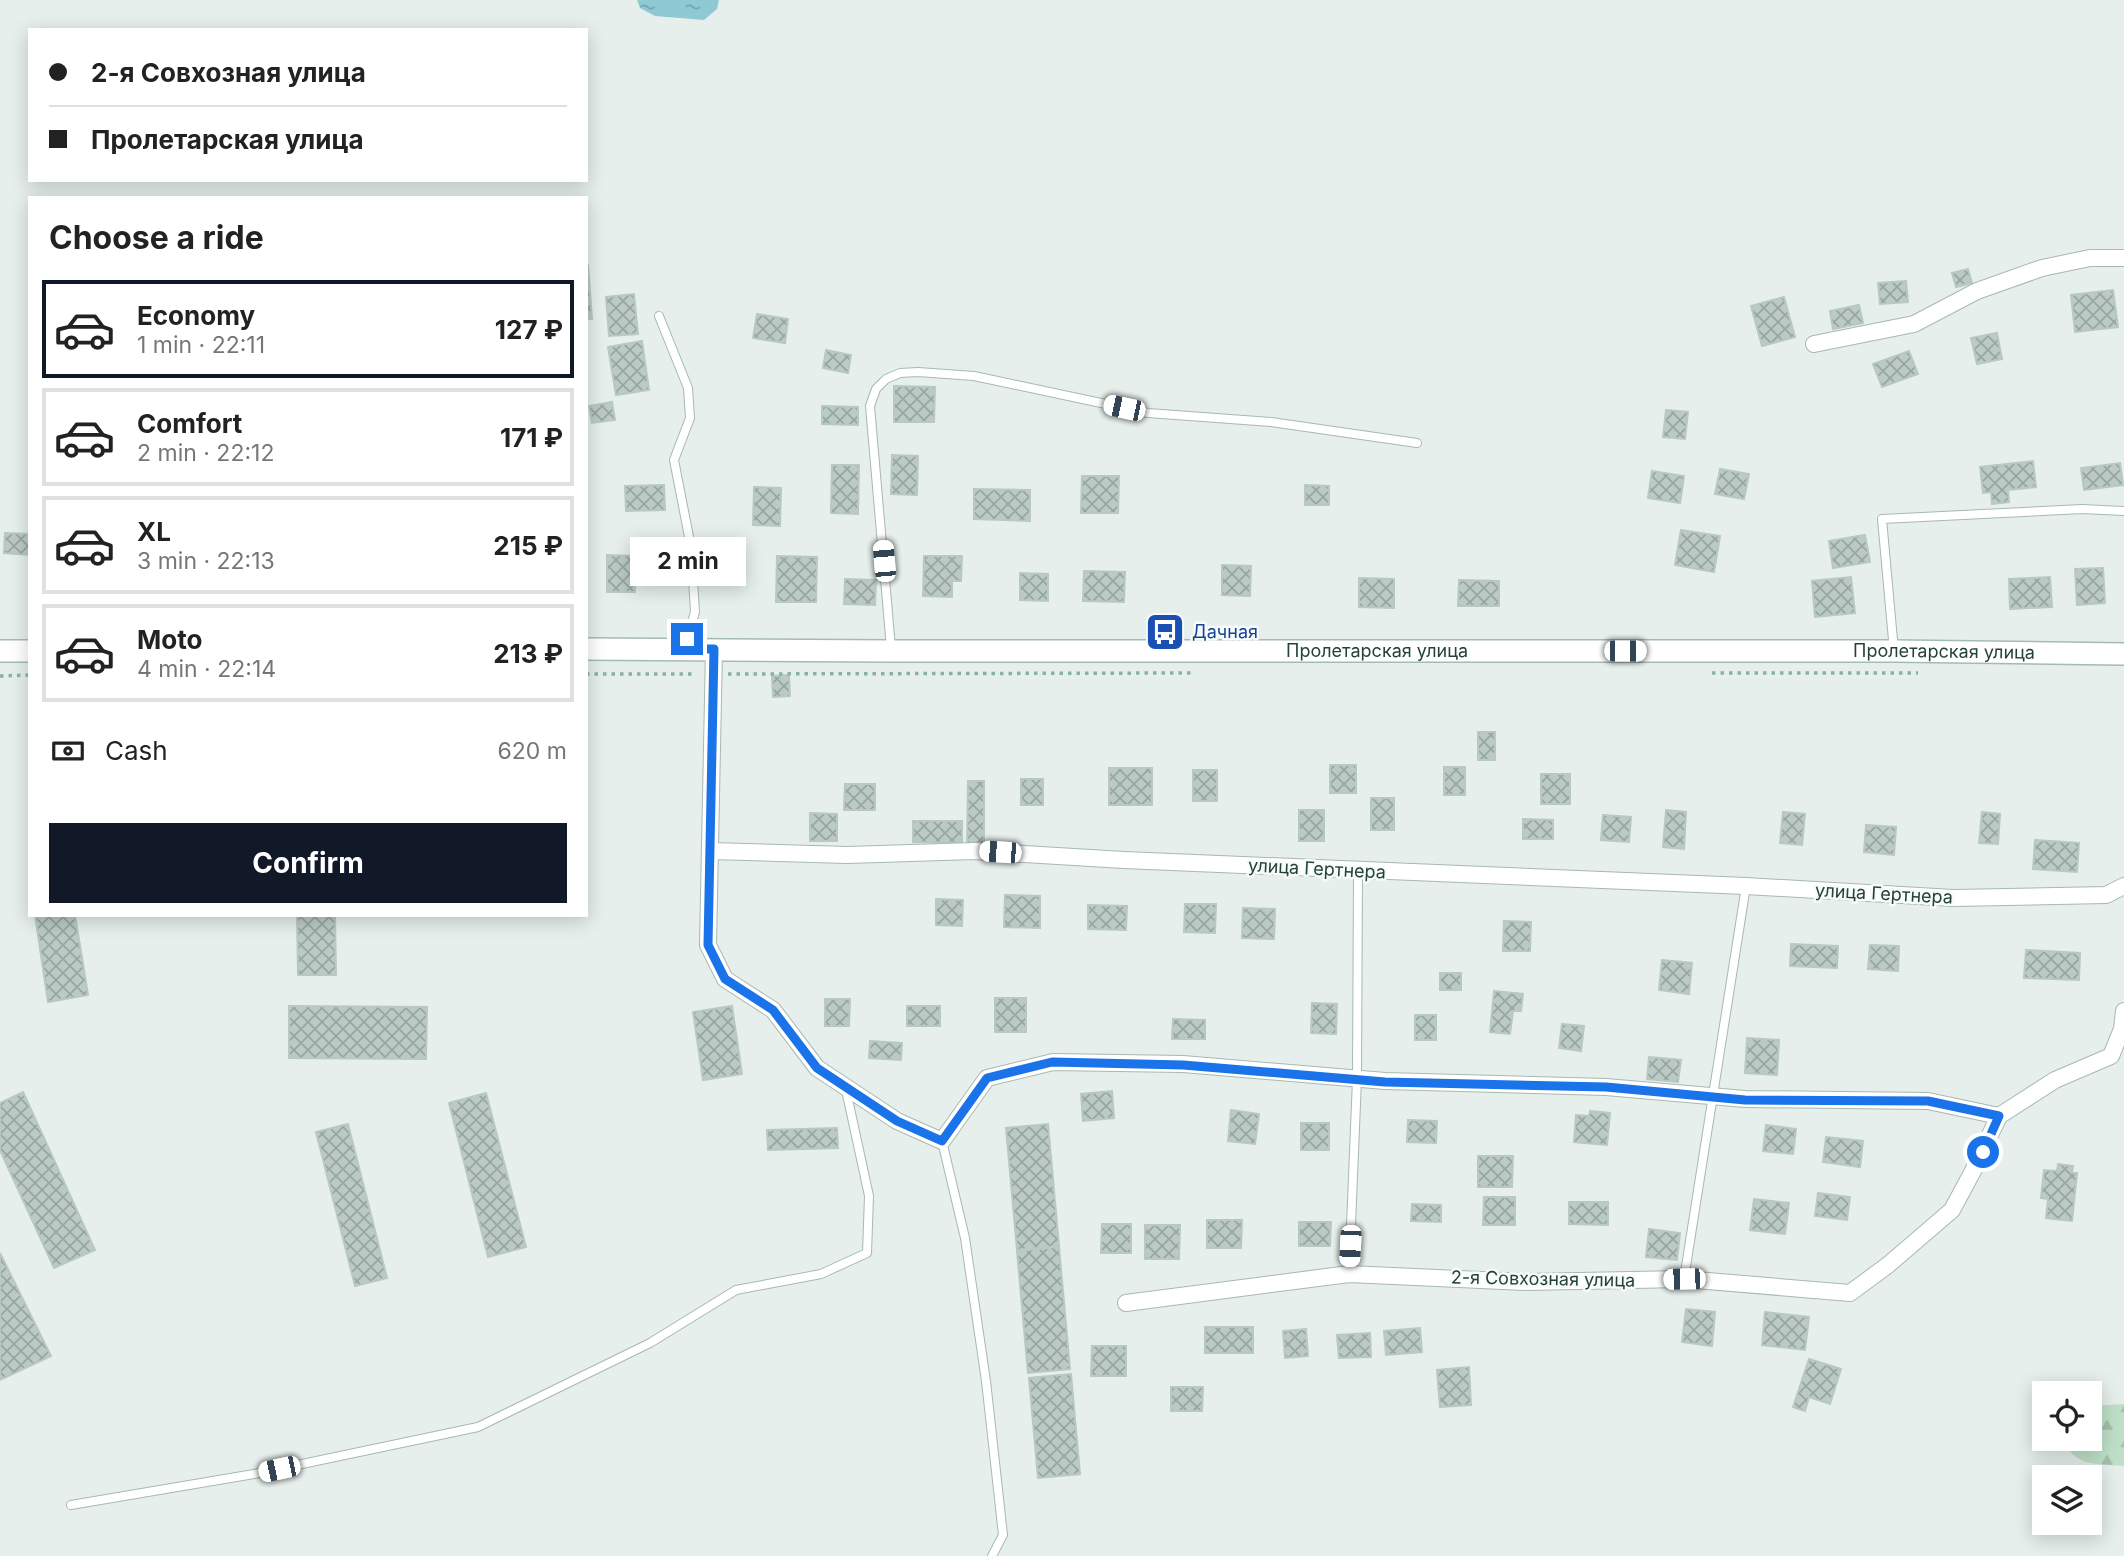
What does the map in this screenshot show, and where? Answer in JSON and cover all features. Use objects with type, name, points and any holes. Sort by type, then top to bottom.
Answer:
[{"type":"main road","name":"Пролетарская улица","points":[[588,649],[1894,651],[2124,654]]},
{"type":"main road","points":[[0,651],[28,651]]},
{"type":"street","points":[[1814,344],[1914,324],[1977,291],[2042,268],[2091,258],[2124,258]]},
{"type":"street","points":[[714,649],[708,945],[725,979],[773,1010],[817,1068],[897,1121],[942,1141],[987,1078],[1052,1062],[1183,1065],[1357,1079],[1606,1087],[1745,1100],[1928,1101],[1999,1116],[2055,1080],[2112,1056],[2122,1029],[2124,1011]]},
{"type":"street","name":"улица Гертнера","points":[[710,851],[847,855],[975,851],[1953,898],[2106,895],[2124,886]]},
{"type":"street","name":"2-я Совхозная улица","points":[[1126,1303],[1349,1274],[1525,1282],[1684,1279],[1850,1293],[1888,1265],[1952,1210],[1999,1116]]},
{"type":"lane","points":[[659,316],[688,388],[690,418],[674,460],[691,547],[695,612],[684,649]]},
{"type":"lane","points":[[892,651],[870,406],[876,389],[886,379],[900,373],[974,376],[1148,413],[1271,422],[1417,443]]},
{"type":"lane","points":[[1894,651],[1882,519],[2082,509],[2124,511]]},
{"type":"lane","points":[[1349,1274],[1357,1079],[1358,870]]},
{"type":"lane","points":[[1684,1279],[1746,886]]},
{"type":"lane","points":[[71,1505],[254,1474],[478,1427],[650,1343],[736,1290],[821,1274],[867,1253],[869,1196],[845,1087]]},
{"type":"lane","points":[[942,1141],[965,1238],[986,1381],[1003,1535],[992,1556]]},
{"type":"path","points":[[588,674],[1196,673]]},
{"type":"path","points":[[1708,673],[1930,673]]},
{"type":"path","points":[[0,676],[28,676]]},
{"type":"green space","points":[[2124,1404],[2124,1466],[2087,1462],[2070,1451],[2102,1451],[2102,1405]]},
{"type":"water","points":[[637,0],[719,0],[717,9],[704,20],[655,16],[640,8]]},
{"type":"building","points":[[588,265],[592,319],[588,319]]},
{"type":"building","points":[[1968,269],[1972,283],[1956,287],[1952,273]]},
{"type":"building","points":[[1906,281],[1908,302],[1880,304],[1878,283]]},
{"type":"building","points":[[2113,290],[2118,327],[2075,332],[2071,295]]},
{"type":"building","points":[[634,294],[638,334],[609,336],[606,297]]},
{"type":"building","points":[[1784,297],[1795,337],[1762,346],[1751,306]]},
{"type":"building","points":[[1859,305],[1863,323],[1833,329],[1830,311]]},
{"type":"building","points":[[757,314],[788,319],[785,343],[753,338]]},
{"type":"building","points":[[1997,333],[2002,359],[1977,364],[1971,338]]},
{"type":"building","points":[[642,341],[649,390],[616,395],[608,347]]},
{"type":"building","points":[[826,350],[851,355],[848,373],[823,368]]},
{"type":"building","points":[[1909,351],[1918,374],[1882,387],[1873,364]]},
{"type":"building","points":[[894,386],[935,387],[934,422],[894,422]]},
{"type":"building","points":[[612,402],[615,420],[592,423],[589,406]]},
{"type":"building","points":[[822,406],[858,407],[858,425],[822,424]]},
{"type":"building","points":[[1666,410],[1688,412],[1685,439],[1663,437]]},
{"type":"building","points":[[892,455],[918,456],[917,495],[891,494]]},
{"type":"building","points":[[2033,461],[2036,487],[2008,490],[2009,502],[1992,504],[1991,492],[1983,493],[1980,467]]},
{"type":"building","points":[[2120,463],[2123,485],[2084,490],[2081,468]]},
{"type":"building","points":[[832,465],[859,465],[858,514],[831,513]]},
{"type":"building","points":[[1720,469],[1749,474],[1744,499],[1715,494]]},
{"type":"building","points":[[1652,471],[1684,476],[1680,503],[1648,498]]},
{"type":"building","points":[[1082,476],[1119,476],[1118,513],[1081,513]]},
{"type":"building","points":[[664,485],[665,510],[626,511],[625,486]]},
{"type":"building","points":[[1305,485],[1329,486],[1329,505],[1305,505]]},
{"type":"building","points":[[754,487],[781,488],[780,526],[753,525]]},
{"type":"building","points":[[974,489],[1030,490],[1030,521],[974,519]]},
{"type":"building","points":[[1681,530],[1720,536],[1714,572],[1675,565]]},
{"type":"building","points":[[5,533],[28,534],[28,555],[4,553]]},
{"type":"building","points":[[1865,535],[1870,562],[1833,568],[1829,541]]},
{"type":"building","points":[[607,555],[636,556],[635,592],[607,592]]},
{"type":"building","points":[[777,556],[817,557],[816,602],[776,602]]},
{"type":"building","points":[[924,556],[962,556],[961,581],[952,581],[952,597],[923,596]]},
{"type":"building","points":[[1222,565],[1251,566],[1250,596],[1222,595]]},
{"type":"building","points":[[2103,568],[2105,603],[2077,605],[2075,569]]},
{"type":"building","points":[[1084,571],[1125,572],[1124,602],[1083,601]]},
{"type":"building","points":[[1020,573],[1048,574],[1048,601],[1020,600]]},
{"type":"building","points":[[1851,577],[1855,613],[1815,617],[1812,581]]},
{"type":"building","points":[[2050,577],[2052,607],[2010,609],[2009,579]]},
{"type":"building","points":[[1359,578],[1394,579],[1394,608],[1359,607]]},
{"type":"building","points":[[845,579],[876,580],[875,605],[844,604]]},
{"type":"building","points":[[1459,580],[1499,581],[1499,606],[1458,606]]},
{"type":"building","points":[[1172,622],[1172,631],[1157,632],[1157,623]]},
{"type":"building","points":[[789,675],[790,696],[773,697],[772,676]]},
{"type":"building","points":[[1478,732],[1495,732],[1495,760],[1478,760]]},
{"type":"building","points":[[1330,765],[1356,765],[1356,793],[1330,793]]},
{"type":"building","points":[[1444,767],[1465,767],[1465,795],[1444,795]]},
{"type":"building","points":[[1109,768],[1152,768],[1152,805],[1109,805]]},
{"type":"building","points":[[1193,770],[1217,770],[1217,801],[1193,801]]},
{"type":"building","points":[[1541,774],[1570,774],[1570,804],[1541,804]]},
{"type":"building","points":[[1021,779],[1043,779],[1043,805],[1021,805]]},
{"type":"building","points":[[968,781],[984,781],[984,845],[967,846]]},
{"type":"building","points":[[845,784],[875,784],[875,810],[844,810]]},
{"type":"building","points":[[1371,798],[1394,798],[1394,830],[1371,830]]},
{"type":"building","points":[[1299,810],[1324,810],[1324,841],[1299,841]]},
{"type":"building","points":[[1666,810],[1686,812],[1684,849],[1663,847]]},
{"type":"building","points":[[1783,812],[1805,814],[1802,845],[1780,843]]},
{"type":"building","points":[[1982,812],[2000,814],[1998,844],[1979,843]]},
{"type":"building","points":[[810,813],[837,814],[837,841],[810,841]]},
{"type":"building","points":[[1603,815],[1631,817],[1629,842],[1601,840]]},
{"type":"building","points":[[1523,819],[1553,820],[1553,839],[1523,839]]},
{"type":"building","points":[[913,821],[962,821],[962,843],[913,842]]},
{"type":"building","points":[[1866,825],[1896,827],[1894,855],[1864,852]]},
{"type":"building","points":[[2035,840],[2079,843],[2077,872],[2033,869]]},
{"type":"building","points":[[1005,895],[1040,896],[1040,928],[1004,927]]},
{"type":"building","points":[[936,899],[963,900],[962,926],[936,925]]},
{"type":"building","points":[[1185,904],[1216,904],[1215,933],[1184,932]]},
{"type":"building","points":[[1088,905],[1127,906],[1126,930],[1088,929]]},
{"type":"building","points":[[1243,908],[1275,909],[1274,939],[1242,938]]},
{"type":"building","points":[[35,917],[75,917],[88,995],[48,1002]]},
{"type":"building","points":[[297,917],[335,917],[336,975],[298,975]]},
{"type":"building","points":[[1504,921],[1531,922],[1530,951],[1503,951]]},
{"type":"building","points":[[1791,944],[1838,946],[1837,968],[1790,966]]},
{"type":"building","points":[[1870,945],[1899,946],[1898,971],[1868,969]]},
{"type":"building","points":[[2026,950],[2080,953],[2079,980],[2024,978]]},
{"type":"building","points":[[1662,960],[1692,963],[1689,994],[1659,990]]},
{"type":"building","points":[[1440,973],[1461,973],[1461,990],[1440,990]]},
{"type":"building","points":[[1494,991],[1523,994],[1521,1011],[1513,1011],[1510,1034],[1490,1032]]},
{"type":"building","points":[[995,998],[1026,998],[1026,1032],[995,1032]]},
{"type":"building","points":[[825,999],[850,999],[849,1026],[825,1026]]},
{"type":"building","points":[[1312,1003],[1337,1004],[1336,1034],[1311,1033]]},
{"type":"building","points":[[289,1006],[427,1007],[426,1059],[289,1058]]},
{"type":"building","points":[[732,1006],[742,1074],[703,1080],[693,1012]]},
{"type":"building","points":[[907,1006],[940,1006],[940,1026],[907,1026]]},
{"type":"building","points":[[1415,1015],[1436,1015],[1436,1040],[1415,1040]]},
{"type":"building","points":[[1173,1019],[1205,1020],[1205,1039],[1172,1039]]},
{"type":"building","points":[[1562,1024],[1584,1026],[1581,1051],[1559,1048]]},
{"type":"building","points":[[1747,1038],[1779,1040],[1777,1075],[1745,1073]]},
{"type":"building","points":[[870,1041],[902,1043],[901,1060],[869,1058]]},
{"type":"building","points":[[1649,1057],[1681,1060],[1678,1082],[1647,1079]]},
{"type":"building","points":[[1112,1091],[1114,1118],[1083,1121],[1081,1094]]},
{"type":"building","points":[[23,1092],[95,1250],[54,1268],[0,1150],[0,1103]]},
{"type":"building","points":[[486,1093],[526,1247],[488,1257],[449,1103]]},
{"type":"building","points":[[1231,1110],[1259,1114],[1255,1144],[1228,1141]]},
{"type":"building","points":[[1590,1111],[1610,1113],[1607,1145],[1574,1142],[1576,1115],[1589,1116]]},
{"type":"building","points":[[1408,1120],[1437,1121],[1436,1143],[1407,1142]]},
{"type":"building","points":[[1301,1123],[1329,1123],[1329,1150],[1301,1150]]},
{"type":"building","points":[[348,1124],[387,1278],[355,1286],[316,1132]]},
{"type":"building","points":[[1048,1124],[1059,1246],[1017,1250],[1006,1128]]},
{"type":"building","points":[[1766,1125],[1796,1129],[1793,1154],[1763,1151]]},
{"type":"building","points":[[837,1128],[838,1148],[768,1150],[767,1130]]},
{"type":"building","points":[[1826,1137],[1863,1141],[1860,1167],[1823,1162]]},
{"type":"building","points":[[1478,1156],[1513,1156],[1512,1187],[1478,1187]]},
{"type":"building","points":[[2058,1164],[2073,1166],[2072,1173],[2077,1173],[2072,1221],[2046,1218],[2048,1199],[2041,1198],[2044,1170],[2057,1171]]},
{"type":"building","points":[[1818,1193],[1850,1197],[1847,1220],[1815,1216]]},
{"type":"building","points":[[1484,1197],[1515,1197],[1515,1225],[1483,1225]]},
{"type":"building","points":[[1754,1199],[1789,1203],[1785,1234],[1750,1230]]},
{"type":"building","points":[[1569,1202],[1608,1202],[1608,1225],[1569,1224]]},
{"type":"building","points":[[1412,1204],[1441,1205],[1441,1222],[1411,1221]]},
{"type":"building","points":[[1207,1220],[1242,1220],[1241,1248],[1207,1248]]},
{"type":"building","points":[[1299,1222],[1331,1222],[1330,1246],[1299,1246]]},
{"type":"building","points":[[1102,1224],[1131,1224],[1131,1253],[1101,1253]]},
{"type":"building","points":[[1145,1225],[1180,1225],[1179,1259],[1145,1259]]},
{"type":"building","points":[[1649,1229],[1680,1233],[1677,1260],[1646,1257]]},
{"type":"building","points":[[1059,1247],[1070,1369],[1028,1373],[1017,1251]]},
{"type":"building","points":[[0,1253],[51,1356],[0,1380]]},
{"type":"building","points":[[1686,1309],[1715,1312],[1712,1346],[1682,1342]]},
{"type":"building","points":[[1765,1312],[1809,1317],[1805,1350],[1762,1345]]},
{"type":"building","points":[[1205,1327],[1253,1327],[1253,1353],[1205,1353]]},
{"type":"building","points":[[1420,1328],[1422,1352],[1386,1355],[1384,1331]]},
{"type":"building","points":[[1306,1329],[1308,1356],[1285,1358],[1283,1331]]},
{"type":"building","points":[[1370,1333],[1371,1357],[1339,1358],[1337,1335]]},
{"type":"building","points":[[1092,1346],[1126,1346],[1126,1376],[1091,1376]]},
{"type":"building","points":[[1809,1359],[1841,1369],[1830,1404],[1809,1397],[1805,1411],[1793,1407]]},
{"type":"building","points":[[1469,1367],[1471,1405],[1440,1407],[1437,1370]]},
{"type":"building","points":[[1071,1374],[1080,1474],[1038,1478],[1029,1378]]},
{"type":"building","points":[[1171,1387],[1203,1387],[1202,1411],[1171,1411]]},
{"type":"place","name":"Дачная","points":[[1165,632]]},
{"type":"route","points":[[687,639],[684,649],[714,649],[708,945],[725,979],[773,1010],[817,1068],[897,1121],[942,1141],[987,1078],[1052,1062],[1183,1065],[1385,1082],[1606,1087],[1745,1100],[1928,1101],[1999,1116],[1983,1152]]}]
